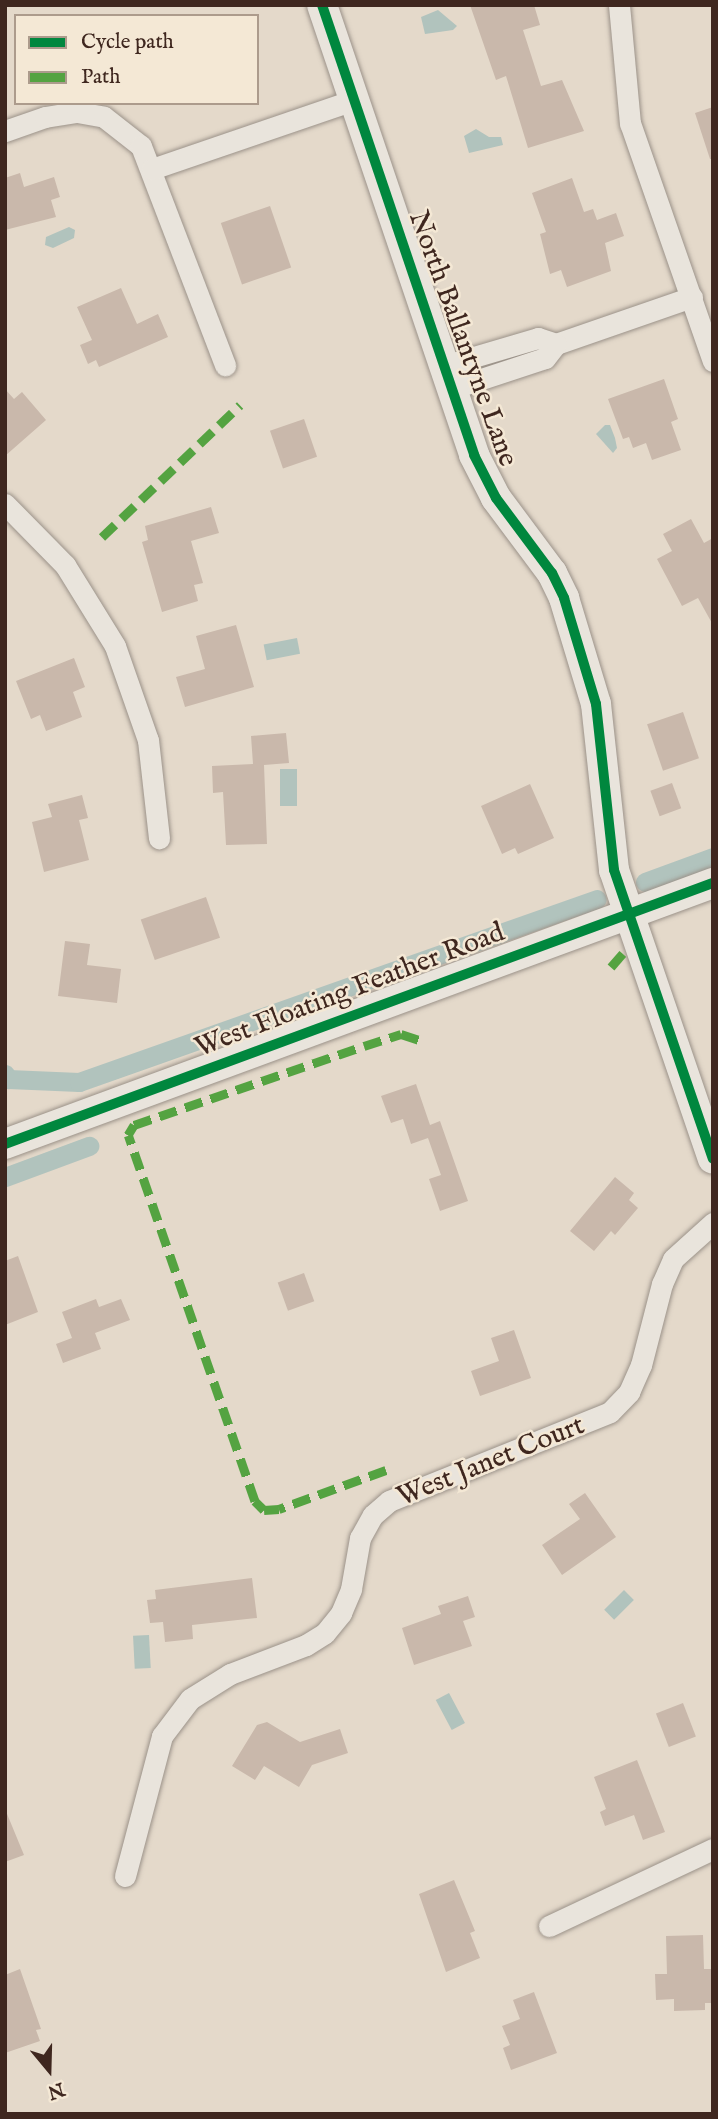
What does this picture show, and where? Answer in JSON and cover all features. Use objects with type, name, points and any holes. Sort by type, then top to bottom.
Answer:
[{"type":"street","name":"North Ballantyne Lane","points":[[322,5],[474,455],[496,498],[552,573],[572,623],[598,716],[609,845],[628,915],[713,1159]]},
{"type":"street","points":[[619,5],[630,123],[713,361]]},
{"type":"street","points":[[152,169],[354,100]]},
{"type":"street","points":[[5,131],[45,117],[77,112],[104,117],[141,146],[225,365]]},
{"type":"street","points":[[447,377],[538,338],[556,344],[692,297]]},
{"type":"street","points":[[5,504],[65,565],[115,646],[148,740],[159,838]]},
{"type":"street","name":"West Floating Feather Road","points":[[5,1144],[713,883]]},
{"type":"street","name":"West Janet Court","points":[[125,1876],[162,1736],[190,1699],[230,1674],[306,1645],[325,1633],[341,1613],[351,1589],[359,1538],[389,1500],[610,1412],[629,1392],[642,1366],[662,1284],[673,1259],[713,1223]]},
{"type":"street","points":[[549,1926],[713,1849]]},
{"type":"shaded area","points":[[438,10],[457,26],[453,30],[425,34],[421,17]]},
{"type":"shaded area","points":[[476,129],[489,137],[501,137],[503,145],[469,153],[464,136]]},
{"type":"shaded area","points":[[69,227],[75,230],[74,238],[53,248],[45,245],[46,237]]},
{"type":"shaded area","points":[[605,425],[610,425],[615,438],[617,448],[613,453],[596,434]]},
{"type":"shaded area","points":[[297,638],[300,654],[267,660],[264,644]]},
{"type":"shaded area","points":[[280,769],[297,769],[297,806],[280,806]]},
{"type":"shaded area","points":[[624,1590],[634,1600],[614,1620],[604,1610]]},
{"type":"shaded area","points":[[149,1635],[151,1668],[135,1669],[133,1636]]},
{"type":"shaded area","points":[[449,1693],[465,1723],[452,1730],[436,1700]]},
{"type":"building","points":[[470,5],[534,5],[540,25],[523,30],[541,86],[562,80],[584,131],[528,148],[506,76],[496,80]]},
{"type":"building","points":[[713,107],[713,159],[710,159],[695,113]]},
{"type":"building","points":[[20,173],[24,187],[54,177],[60,197],[51,200],[56,217],[5,230],[5,178]]},
{"type":"building","points":[[572,178],[584,212],[593,209],[597,220],[616,213],[624,236],[605,243],[611,271],[567,287],[561,270],[550,274],[540,234],[546,232],[532,193]]},
{"type":"building","points":[[270,206],[291,267],[242,284],[221,223]]},
{"type":"building","points":[[121,288],[137,324],[158,314],[168,337],[99,367],[96,360],[88,364],[80,345],[92,340],[77,307]]},
{"type":"building","points":[[664,379],[678,419],[671,422],[681,450],[652,460],[646,443],[633,448],[629,437],[623,439],[608,399]]},
{"type":"building","points":[[5,389],[14,399],[22,392],[46,420],[5,456]]},
{"type":"building","points":[[304,419],[317,457],[283,469],[270,431]]},
{"type":"building","points":[[211,507],[219,533],[191,541],[203,583],[194,585],[198,601],[162,612],[142,542],[148,540],[145,526]]},
{"type":"building","points":[[691,519],[704,543],[713,538],[713,625],[698,598],[682,606],[657,559],[672,551],[663,534]]},
{"type":"building","points":[[236,625],[254,687],[185,707],[176,677],[205,669],[196,636]]},
{"type":"building","points":[[74,658],[85,687],[73,692],[82,717],[46,731],[40,715],[31,719],[16,681]]},
{"type":"building","points":[[683,712],[699,758],[663,771],[647,724]]},
{"type":"building","points":[[286,733],[289,763],[264,765],[267,844],[226,845],[223,792],[213,793],[212,766],[253,764],[251,736]]},
{"type":"building","points":[[672,783],[681,808],[660,816],[650,791]]},
{"type":"building","points":[[530,784],[554,838],[518,854],[515,848],[502,854],[481,806]]},
{"type":"building","points":[[82,795],[88,818],[79,820],[89,860],[44,872],[32,822],[52,817],[48,804]]},
{"type":"building","points":[[206,897],[220,938],[155,960],[141,919]]},
{"type":"building","points":[[65,941],[90,944],[87,965],[121,969],[117,1003],[58,996]]},
{"type":"building","points":[[416,1084],[430,1125],[440,1121],[468,1201],[440,1211],[429,1179],[441,1175],[428,1138],[411,1144],[403,1119],[391,1123],[381,1096]]},
{"type":"building","points":[[615,1177],[634,1193],[629,1200],[638,1208],[615,1235],[611,1231],[594,1251],[570,1231]]},
{"type":"building","points":[[18,1256],[38,1312],[5,1325],[5,1261]]},
{"type":"building","points":[[304,1273],[314,1301],[288,1311],[278,1283]]},
{"type":"building","points":[[96,1299],[99,1307],[121,1299],[130,1320],[95,1333],[101,1349],[63,1363],[56,1344],[72,1338],[62,1312]]},
{"type":"building","points":[[514,1330],[531,1378],[480,1396],[471,1371],[499,1361],[491,1338]]},
{"type":"building","points":[[585,1493],[616,1537],[562,1575],[542,1545],[580,1519],[569,1504]]},
{"type":"building","points":[[252,1578],[257,1618],[192,1625],[193,1639],[165,1642],[163,1622],[150,1623],[147,1600],[156,1599],[155,1590]]},
{"type":"building","points":[[468,1596],[475,1617],[463,1621],[472,1646],[414,1665],[402,1628],[441,1614],[438,1606]]},
{"type":"building","points":[[683,1703],[696,1737],[669,1747],[656,1713]]},
{"type":"building","points":[[267,1722],[300,1742],[340,1729],[348,1753],[312,1765],[299,1787],[264,1766],[255,1780],[232,1766],[257,1725]]},
{"type":"building","points":[[637,1760],[665,1832],[643,1840],[634,1815],[605,1826],[600,1812],[606,1809],[594,1777]]},
{"type":"building","points":[[5,1809],[24,1855],[5,1862]]},
{"type":"building","points":[[454,1880],[475,1931],[470,1933],[480,1958],[446,1972],[419,1894]]},
{"type":"building","points":[[703,1935],[704,1969],[713,1969],[713,2003],[705,2003],[705,2010],[674,2011],[674,1999],[656,2000],[655,1974],[667,1974],[666,1936]]},
{"type":"building","points":[[20,1969],[41,2029],[36,2030],[40,2041],[5,2053],[5,1975]]},
{"type":"building","points":[[534,1992],[557,2053],[511,2070],[503,2048],[510,2045],[502,2026],[520,2019],[513,2000]]},
{"type":"waterway","points":[[645,882],[713,857]]},
{"type":"waterway","points":[[5,1074],[8,1079],[79,1082],[597,899]]},
{"type":"waterway","points":[[5,1177],[89,1146]]},
{"type":"marked path","points":[[102,537],[240,405]]},
{"type":"marked path","points":[[611,967],[626,950]]},
{"type":"marked path","points":[[386,1470],[279,1509],[264,1510],[255,1501],[128,1135],[134,1125],[364,1046],[401,1034],[420,1040]]},
{"type":"cycle path","points":[[322,5],[474,455],[496,498],[552,573],[564,598],[596,704],[614,870],[713,1159]]},
{"type":"cycle path","points":[[5,1144],[713,883]]}]
